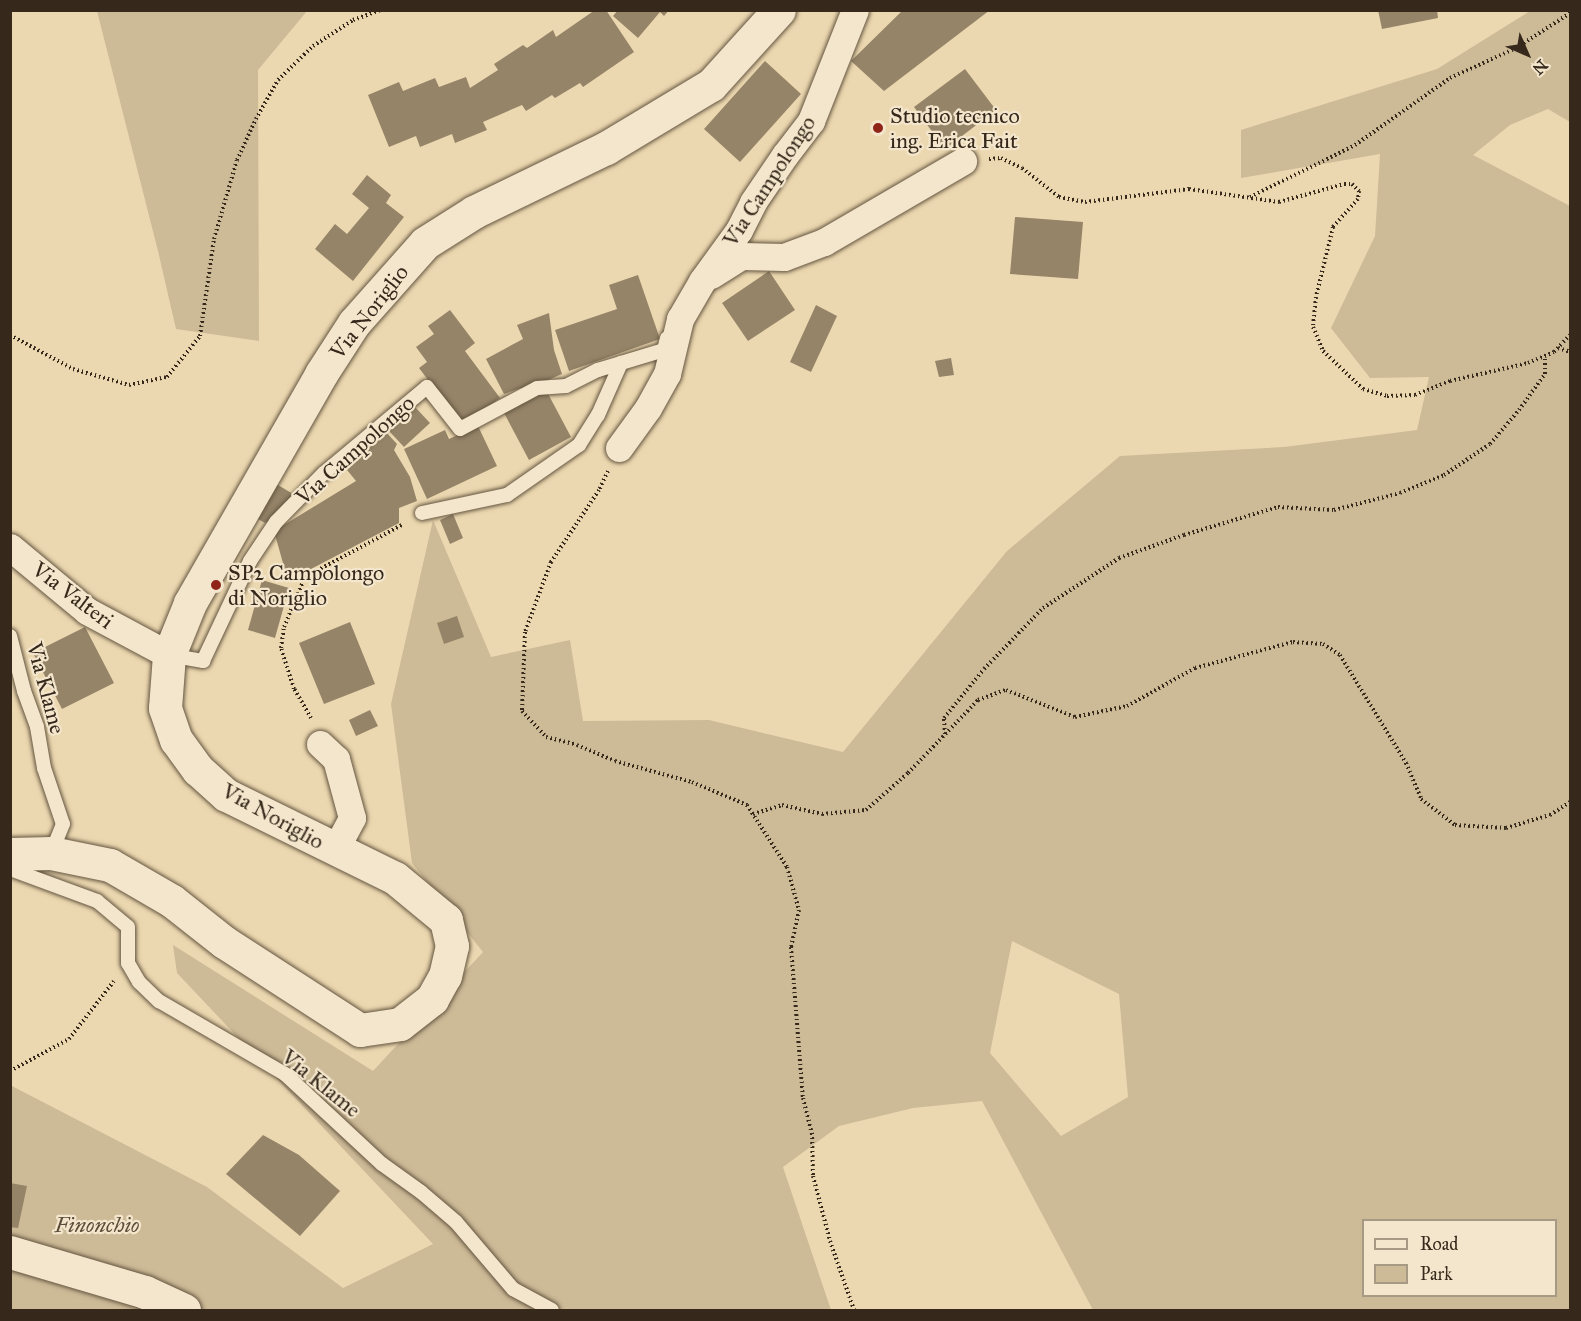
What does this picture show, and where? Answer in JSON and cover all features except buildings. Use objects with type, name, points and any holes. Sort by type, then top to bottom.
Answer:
[{"type":"main road","name":"Via Noriglio","points":[[10,854],[51,853],[110,865],[172,902],[224,942],[360,1030],[400,1024],[432,999],[445,976],[452,946],[446,920],[395,878],[226,795],[198,770],[176,740],[165,708],[169,655],[190,603],[321,374],[354,323],[425,243],[474,212],[606,148],[711,85],[779,10]]},
{"type":"main road","points":[[10,1252],[145,1292],[184,1311]]},
{"type":"street","name":"Via Campolongo","points":[[619,448],[648,408],[667,374],[680,320],[702,280],[739,230],[753,202],[811,121],[855,10]]},
{"type":"street","name":"Via Campolongo","points":[[702,280],[742,256],[784,257],[824,242],[963,161]]},
{"type":"street","name":"Via Valteri","points":[[10,547],[87,611],[169,655]]},
{"type":"street","points":[[320,744],[336,759],[352,818],[335,850]]},
{"type":"lane","name":"Via Campolongo","points":[[169,655],[203,662],[250,561],[276,522],[324,473],[427,387],[460,429],[537,388],[567,386],[598,370],[664,350],[669,330],[680,320]]},
{"type":"lane","points":[[422,513],[507,495],[579,445],[598,415],[621,363]]},
{"type":"lane","name":"Via Klame","points":[[10,636],[24,691],[37,727],[44,768],[63,824],[51,853]]},
{"type":"lane","points":[[10,869],[97,901],[128,927],[128,963]]},
{"type":"lane","name":"Via Klame","points":[[128,963],[139,982],[159,1001],[285,1074],[382,1164],[421,1192],[456,1222],[513,1289],[552,1311]]},
{"type":"path","points":[[10,334],[73,369],[129,385],[167,377],[200,336],[214,239],[237,160],[278,80],[313,46],[353,20],[380,10]]},
{"type":"path","points":[[1249,198],[1355,145],[1450,78],[1516,48],[1570,13]]},
{"type":"path","points":[[963,161],[1000,158],[1022,168],[1059,197],[1085,202],[1189,189],[1280,202],[1344,184],[1352,184],[1359,191],[1349,211],[1334,227],[1316,297],[1313,327],[1323,351],[1363,389],[1387,396],[1415,395],[1450,381],[1528,363],[1558,348],[1570,335]]},
{"type":"path","points":[[1558,348],[1570,352]]},
{"type":"path","points":[[945,735],[944,718],[984,669],[1043,608],[1119,558],[1184,535],[1278,507],[1334,510],[1400,493],[1444,475],[1490,444],[1519,410],[1545,374],[1545,356]]},
{"type":"path","points":[[619,448],[599,490],[551,562],[525,632],[522,711],[546,737],[577,745],[605,758],[671,775],[722,792],[747,805],[787,867],[799,910],[791,947],[803,1098],[812,1133],[813,1176],[830,1241],[854,1311]]},
{"type":"path","points":[[320,744],[314,723],[294,689],[281,648],[284,627],[305,577],[422,513]]},
{"type":"path","points":[[753,814],[782,805],[822,814],[866,810],[908,773],[978,700],[1006,690],[1075,717],[1127,706],[1195,668],[1293,642],[1323,644],[1340,655],[1406,763],[1422,799],[1455,825],[1506,828],[1550,815],[1570,802]]},
{"type":"path","points":[[10,1071],[69,1039],[128,963]]},
{"type":"green space","points":[[97,11],[307,11],[258,70],[259,341],[176,329]]},
{"type":"green space","name":"Finonchio","points":[[1530,11],[1570,11],[1570,122],[1548,109],[1510,125],[1473,155],[1570,206],[1570,1310],[1093,1310],[982,1101],[913,1108],[839,1126],[783,1167],[831,1310],[11,1310],[10,1085],[207,1187],[343,1288],[433,1244],[177,973],[173,945],[373,1071],[483,952],[412,863],[391,704],[433,520],[491,657],[570,640],[583,721],[709,720],[843,752],[1007,551],[1120,456],[1284,447],[1417,430],[1429,377],[1370,378],[1331,328],[1375,236],[1380,154],[1241,178],[1241,130],[1437,69]],"holes":[[[1012,941],[1119,994],[1128,1097],[1061,1136],[990,1053]]]},
{"type":"place","name":"Studio tecnico ing. Erica Fait","points":[[878,128]]},
{"type":"place","name":"SP2 Campolongo di Noriglio","points":[[216,585]]}]
